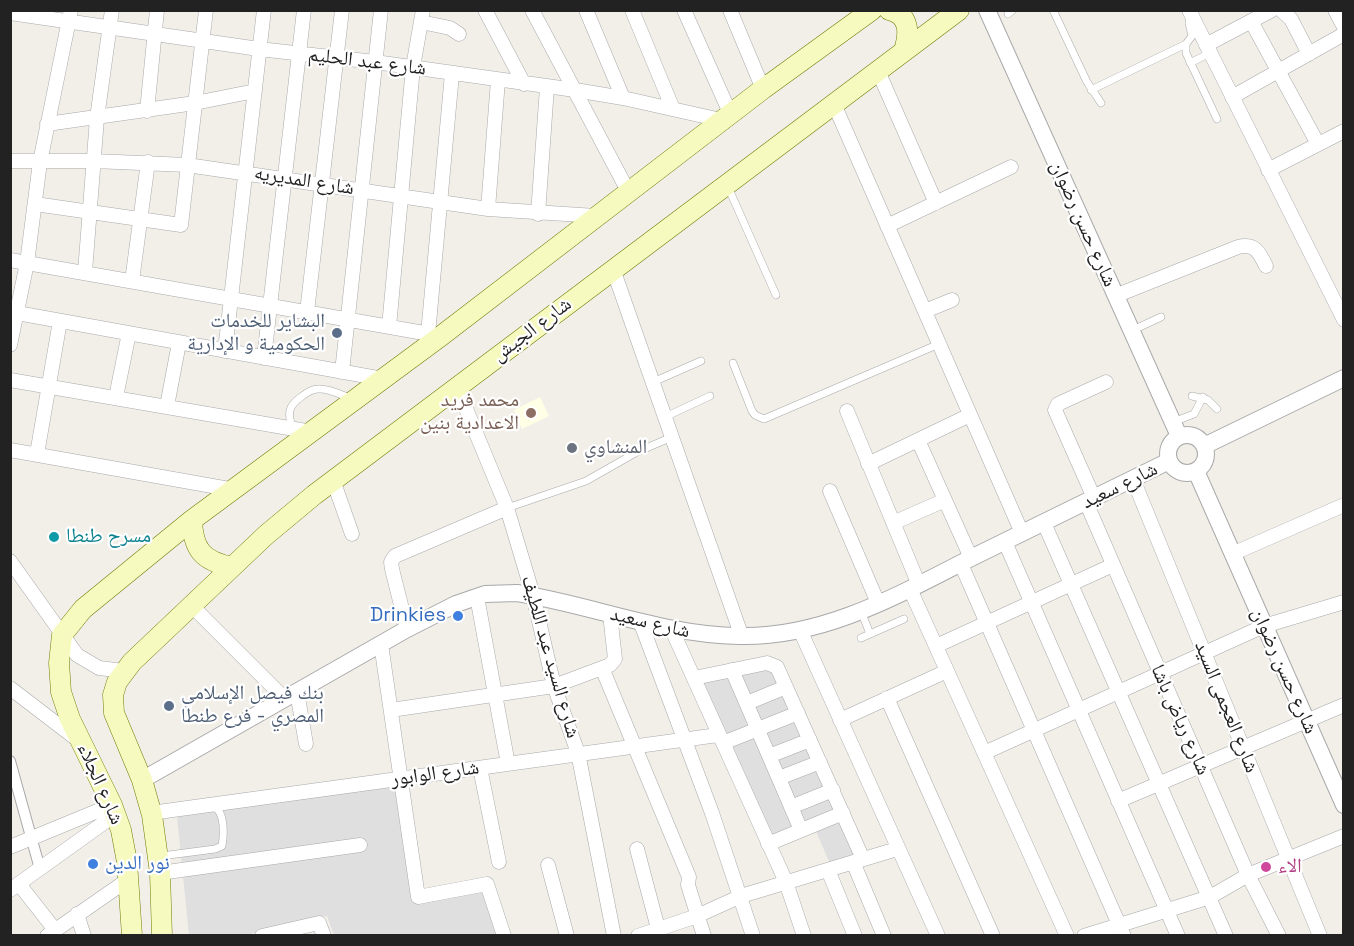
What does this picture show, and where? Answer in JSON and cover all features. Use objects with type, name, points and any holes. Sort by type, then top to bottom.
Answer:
[{"type":"main road","points":[[62,635],[83,609],[192,520],[235,490],[303,431],[355,400],[383,380],[434,335],[596,216],[763,88],[872,10]]},
{"type":"main road","points":[[889,10],[901,16],[907,23],[909,32],[904,51]]},
{"type":"main road","name":"شارع الجيش","points":[[124,671],[282,521],[333,480],[958,10]]},
{"type":"main road","points":[[192,520],[193,537],[201,553],[215,564],[232,567]]},
{"type":"main road","name":"شارع الجلاء","points":[[62,635],[59,663],[61,692],[70,719],[114,810],[125,846],[133,935]]},
{"type":"main road","name":"شارع الجلاء","points":[[124,671],[113,695],[114,713],[142,780],[152,814],[159,865],[162,936]]},
{"type":"street","points":[[85,272],[97,118],[112,10]]},
{"type":"street","points":[[147,111],[157,10]]},
{"type":"street","points":[[35,204],[179,226],[183,223],[187,165],[206,10]]},
{"type":"street","points":[[225,351],[264,10]]},
{"type":"street","points":[[264,358],[304,10]]},
{"type":"street","points":[[307,312],[342,10]]},
{"type":"street","points":[[342,372],[381,10]]},
{"type":"street","points":[[485,10],[524,84]]},
{"type":"street","points":[[532,10],[628,191]]},
{"type":"street","points":[[586,10],[623,98]]},
{"type":"street","points":[[632,10],[673,109]]},
{"type":"street","points":[[684,10],[726,117]]},
{"type":"street","points":[[730,10],[763,88]]},
{"type":"street","name":"شارع حسن رضوان","points":[[987,10],[1176,429]]},
{"type":"street","points":[[1189,10],[1344,320]]},
{"type":"street","points":[[1208,49],[1272,10]]},
{"type":"street","points":[[1281,10],[1291,19],[1309,54]]},
{"type":"street","points":[[1335,10],[1344,27]]},
{"type":"street","name":"شارع عبد الحليم","points":[[10,13],[70,15],[110,26],[154,33],[574,90],[726,117]]},
{"type":"street","points":[[10,345],[27,263],[40,162],[70,15]]},
{"type":"street","points":[[389,327],[413,67],[422,16],[459,34]]},
{"type":"street","points":[[1251,21],[1318,144]]},
{"type":"street","points":[[1232,97],[1344,34]]},
{"type":"street","points":[[878,71],[936,203]]},
{"type":"street","points":[[10,260],[434,335],[441,202],[452,74]]},
{"type":"street","points":[[488,209],[498,80]]},
{"type":"street","points":[[538,214],[547,87]]},
{"type":"street","points":[[47,124],[147,111],[255,91]]},
{"type":"street","points":[[834,104],[1022,533]]},
{"type":"street","points":[[1268,170],[1344,131]]},
{"type":"street","name":"شارع المديريه","points":[[10,161],[148,162],[187,165],[488,209],[596,216]]},
{"type":"street","points":[[132,281],[148,162]]},
{"type":"street","points":[[887,226],[1011,167]]},
{"type":"street","points":[[1115,296],[1244,245],[1254,248],[1266,266]]},
{"type":"street","points":[[613,270],[742,637]]},
{"type":"street","points":[[925,312],[952,300]]},
{"type":"street","points":[[17,313],[383,380]]},
{"type":"street","points":[[37,454],[60,321]]},
{"type":"street","points":[[116,397],[129,333]]},
{"type":"street","points":[[167,406],[179,343]]},
{"type":"street","points":[[1204,446],[1344,378]]},
{"type":"street","points":[[10,380],[303,431]]},
{"type":"street","name":"شارع رياض باشا","points":[[1106,382],[1058,404],[1055,410],[1113,565],[1248,875],[1279,936]]},
{"type":"street","name":"شارع السيد عبد اللطيف","points":[[457,387],[507,508],[533,596],[554,686],[578,753],[614,936]]},
{"type":"street","points":[[847,411],[893,523],[936,646],[1067,936]]},
{"type":"street","points":[[868,464],[970,415]]},
{"type":"street","points":[[1176,429],[1193,436],[1204,446],[1205,460],[1196,471],[1180,472],[1169,461],[1168,450],[1176,429]]},
{"type":"street","points":[[918,440],[945,500],[987,622],[1122,931]]},
{"type":"street","points":[[10,450],[235,490]]},
{"type":"street","name":"شارع سعيد","points":[[142,780],[407,629],[456,604],[477,597],[501,593],[533,596],[672,630],[710,635],[742,637],[800,630],[861,611],[915,587],[1169,461]]},
{"type":"street","name":"شارع حسن رضوان","points":[[1196,471],[1344,805]]},
{"type":"street","name":"شارع العجمى السيد","points":[[1133,479],[1320,936]]},
{"type":"street","points":[[333,480],[352,534]]},
{"type":"street","points":[[830,491],[878,603]]},
{"type":"street","points":[[893,523],[945,500]]},
{"type":"street","points":[[1232,554],[1344,505]]},
{"type":"street","points":[[407,629],[392,570],[391,562],[395,556],[507,508]]},
{"type":"street","points":[[1044,523],[1226,936]]},
{"type":"street","points":[[1005,542],[1179,936]]},
{"type":"street","points":[[10,561],[77,655],[99,668],[124,671]]},
{"type":"street","points":[[936,646],[1113,565]]},
{"type":"street","points":[[477,597],[508,764]]},
{"type":"street","points":[[984,753],[1264,626],[1344,602]]},
{"type":"street","points":[[191,605],[291,696],[306,744]]},
{"type":"street","points":[[391,710],[554,686],[602,668],[615,660],[610,614]]},
{"type":"street","points":[[640,621],[741,896],[753,936]]},
{"type":"street","points":[[672,630],[786,882],[804,936]]},
{"type":"street","points":[[800,630],[938,936]]},
{"type":"street","points":[[381,644],[418,897],[487,884],[504,936]]},
{"type":"street","points":[[694,678],[767,663],[777,667],[843,813],[884,936]]},
{"type":"street","points":[[602,668],[689,878],[688,885],[704,936]]},
{"type":"street","points":[[732,670],[801,830]]},
{"type":"street","points":[[840,720],[947,671]]},
{"type":"street","points":[[747,703],[786,687]]},
{"type":"street","points":[[12,691],[84,745]]},
{"type":"street","points":[[887,698],[993,936]]},
{"type":"street","points":[[1118,801],[1344,705]]},
{"type":"street","name":"شارع الوابور","points":[[152,814],[578,753],[683,740],[721,739],[758,729],[798,713]]},
{"type":"street","points":[[769,756],[810,740]]},
{"type":"street","points":[[10,761],[40,869]]},
{"type":"street","points":[[779,778],[820,762]]},
{"type":"street","points":[[480,768],[499,862]]},
{"type":"street","points":[[791,807],[833,790]]},
{"type":"street","points":[[10,847],[32,837],[114,810]]},
{"type":"street","points":[[114,810],[15,887],[51,933],[129,879]]},
{"type":"street","points":[[768,844],[843,813]]},
{"type":"street","points":[[1084,936],[1122,931],[1168,910],[1210,897],[1248,875],[1344,836]]},
{"type":"street","points":[[159,865],[360,845]]},
{"type":"street","points":[[637,849],[659,932]]},
{"type":"street","points":[[638,936],[659,932],[741,896],[897,849]]},
{"type":"street","points":[[548,865],[567,936]]},
{"type":"street","points":[[828,870],[855,936]]},
{"type":"street","points":[[77,914],[84,936]]},
{"type":"street","points":[[270,935],[321,929]]},
{"type":"lane","points":[[1053,10],[1091,90],[1101,104]]},
{"type":"lane","points":[[1182,10],[1192,33],[1186,44],[1186,53],[1217,119]]},
{"type":"lane","points":[[1091,90],[1186,44]]},
{"type":"lane","points":[[1190,63],[1208,49]]},
{"type":"lane","points":[[727,184],[776,295]]},
{"type":"lane","points":[[1131,331],[1161,317]]},
{"type":"lane","points":[[733,363],[752,411],[755,416],[764,418],[939,344]]},
{"type":"lane","points":[[653,382],[701,361]]},
{"type":"lane","points":[[303,431],[289,419],[290,407],[312,390],[326,390],[355,400]]},
{"type":"lane","points":[[665,417],[711,396]]},
{"type":"lane","points":[[1192,396],[1203,397],[1217,409]]},
{"type":"lane","points":[[1176,429],[1185,419],[1194,414],[1203,397]]},
{"type":"lane","points":[[507,508],[586,481],[637,452],[672,437]]},
{"type":"lane","points":[[861,611],[870,634]]},
{"type":"lane","points":[[861,638],[904,619]]},
{"type":"lane","points":[[152,814],[215,807],[221,814],[223,842],[219,848],[159,865]]},
{"type":"shaded area","name":"محمد فريد الاعدادية بنين","points":[[540,397],[549,416],[522,429],[514,410]]},
{"type":"shaded area","points":[[779,663],[866,855],[831,866],[815,829],[773,846],[701,679]]},
{"type":"shaded area","points":[[395,781],[416,900],[487,890],[499,935],[334,935],[327,916],[245,935],[189,935],[176,807]]},
{"type":"place","name":"البشاير للخدمات الحكومية و الإدارية","points":[[337,333]]},
{"type":"place","name":"محمد فريد الاعدادية بنين","points":[[531,413]]},
{"type":"place","name":"المنشاوي","points":[[572,448]]},
{"type":"place","name":"مسرح طنطا","points":[[54,537]]},
{"type":"place","name":"Drinkies","points":[[458,616]]},
{"type":"place","name":"بنك فيصل الإسلامي المصري - فرع طنطا","points":[[169,706]]},
{"type":"place","name":"نور الدين","points":[[93,864]]},
{"type":"place","name":"الاء","points":[[1266,867]]}]
